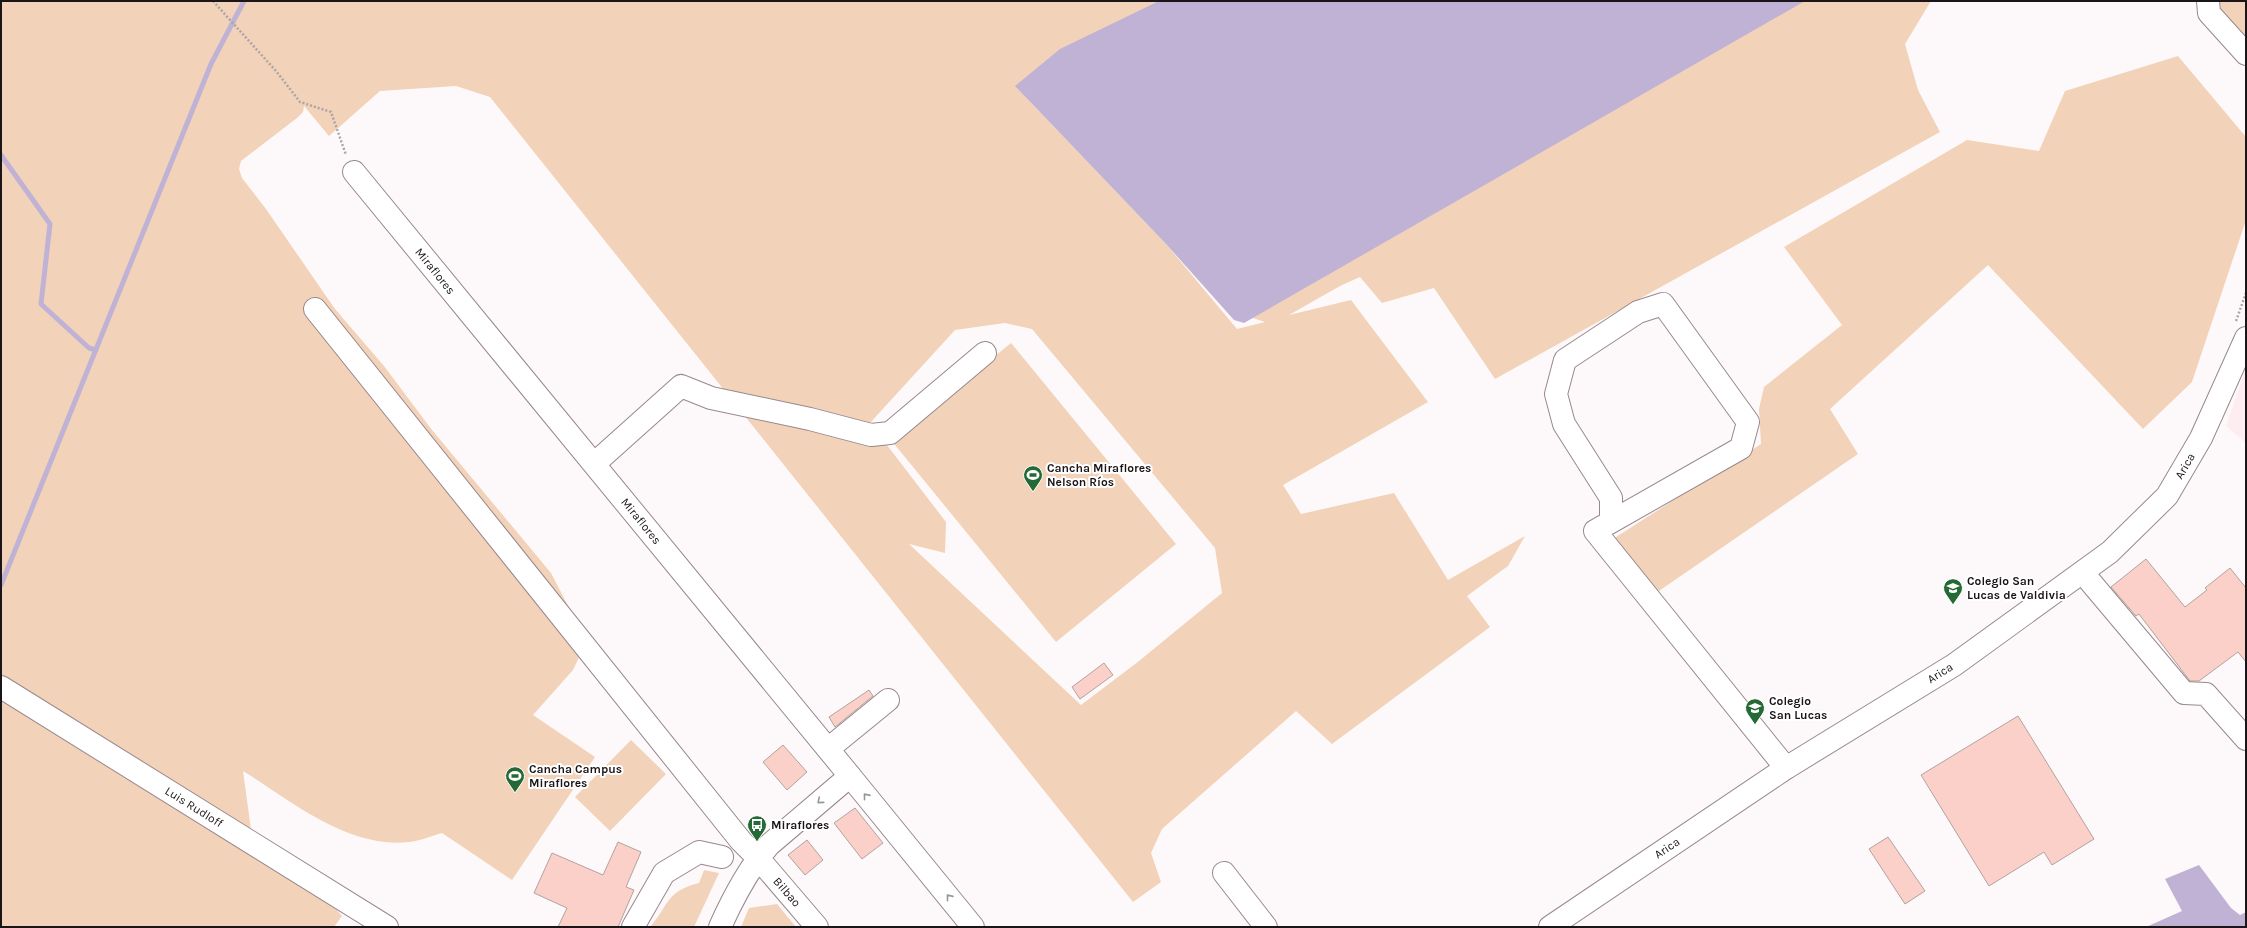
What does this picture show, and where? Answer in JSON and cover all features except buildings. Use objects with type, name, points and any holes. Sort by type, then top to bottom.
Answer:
[{"type":"main road","points":[[2208,1],[2208,13],[2246,54]]},
{"type":"main road","name":"Miraflores","points":[[354,172],[973,927]]},
{"type":"main road","points":[[1611,521],[1611,498],[1564,424],[1556,394],[1565,360],[1638,312],[1663,304],[1748,422],[1741,448],[1595,531],[1786,768]]},
{"type":"main road","name":"Bilbao","points":[[315,308],[736,835],[758,858],[817,927]]},
{"type":"main road","name":"Arica","points":[[1550,927],[1786,768],[1954,665],[2110,552],[2167,496],[2202,438],[2240,333]]},
{"type":"main road","points":[[594,464],[682,386],[711,398],[810,419],[871,435],[890,433],[985,353]]},
{"type":"main road","points":[[2083,573],[2184,693],[2206,694],[2246,739]]},
{"type":"main road","name":"Luis Rudloff","points":[[1,687],[386,927]]},
{"type":"main road","points":[[828,750],[888,700]]},
{"type":"main road","points":[[720,927],[744,880],[758,858],[769,845],[850,776]]},
{"type":"main road","points":[[633,927],[664,873],[699,852],[722,858]]},
{"type":"main road","points":[[1224,872],[1266,927]]},
{"type":"path","points":[[213,1],[276,71],[300,102],[331,112],[341,142],[354,172]]},
{"type":"path","points":[[2240,333],[2246,293]]},
{"type":"shaded area","points":[[1,1],[1931,1],[1905,44],[1918,90],[1940,132],[1495,379],[1434,288],[1382,303],[1360,277],[1340,286],[1289,315],[1351,300],[1428,402],[1283,485],[1301,514],[1394,493],[1448,580],[1525,536],[1508,566],[1467,596],[1490,627],[1332,744],[1296,711],[1162,829],[1151,853],[1161,882],[1133,902],[490,97],[456,86],[380,91],[329,136],[304,106],[303,112],[297,118],[241,161],[239,169],[242,178],[266,209],[335,309],[384,366],[432,430],[551,573],[578,625],[582,651],[573,670],[533,715],[595,757],[512,880],[442,833],[421,840],[409,842],[386,842],[364,838],[342,831],[301,808],[243,771],[255,859],[335,908],[342,916],[334,927],[1,927]],"holes":[[[1016,87],[1244,315],[1265,322],[1237,329],[1166,244]],[[1005,323],[1032,329],[1215,548],[1222,593],[1139,661],[1081,705],[909,544],[945,553],[946,522],[870,423],[955,330]]]},
{"type":"shaded area","points":[[1159,1],[1805,1],[1244,323],[1234,320],[1166,244],[1015,86],[1060,49]]},
{"type":"shaded area","points":[[2214,1],[2246,1],[2246,44]]},
{"type":"shaded area","points":[[2178,56],[2246,137],[2246,220],[2192,382],[2143,429],[1988,265],[1830,409],[1858,454],[1656,593],[1613,539],[1761,444],[1759,409],[1764,387],[1842,325],[1784,247],[1967,140],[2039,151],[2065,91]]},
{"type":"shaded area","name":"Cancha Miraflores Nelson Ríos","points":[[1011,343],[1176,544],[1056,642],[891,440]]},
{"type":"shaded area","points":[[2246,368],[2246,443],[2226,426]]},
{"type":"shaded area","points":[[631,740],[666,774],[610,831],[575,797]]},
{"type":"shaded area","points":[[2199,865],[2231,908],[2240,915],[2246,912],[2246,927],[2146,927],[2182,911],[2165,879]]},
{"type":"shaded area","points":[[704,870],[719,873],[694,927],[650,927],[674,895],[688,886],[699,883]]},
{"type":"shaded area","points":[[777,904],[796,927],[741,927],[749,908]]},
{"type":"waterway","points":[[1,585],[211,64],[244,1]]},
{"type":"waterway","points":[[1,155],[50,224],[41,304],[89,348],[96,350]]},
{"type":"place","name":"Cancha Miraflores Nelson Ríos","points":[[1033,492]]},
{"type":"place","name":"Colegio San Lucas de Valdivia","points":[[1953,605]]},
{"type":"place","name":"Colegio San Lucas","points":[[1755,725]]},
{"type":"place","name":"Cancha Campus Miraflores","points":[[515,793]]},
{"type":"place","name":"Miraflores","points":[[757,842]]}]
